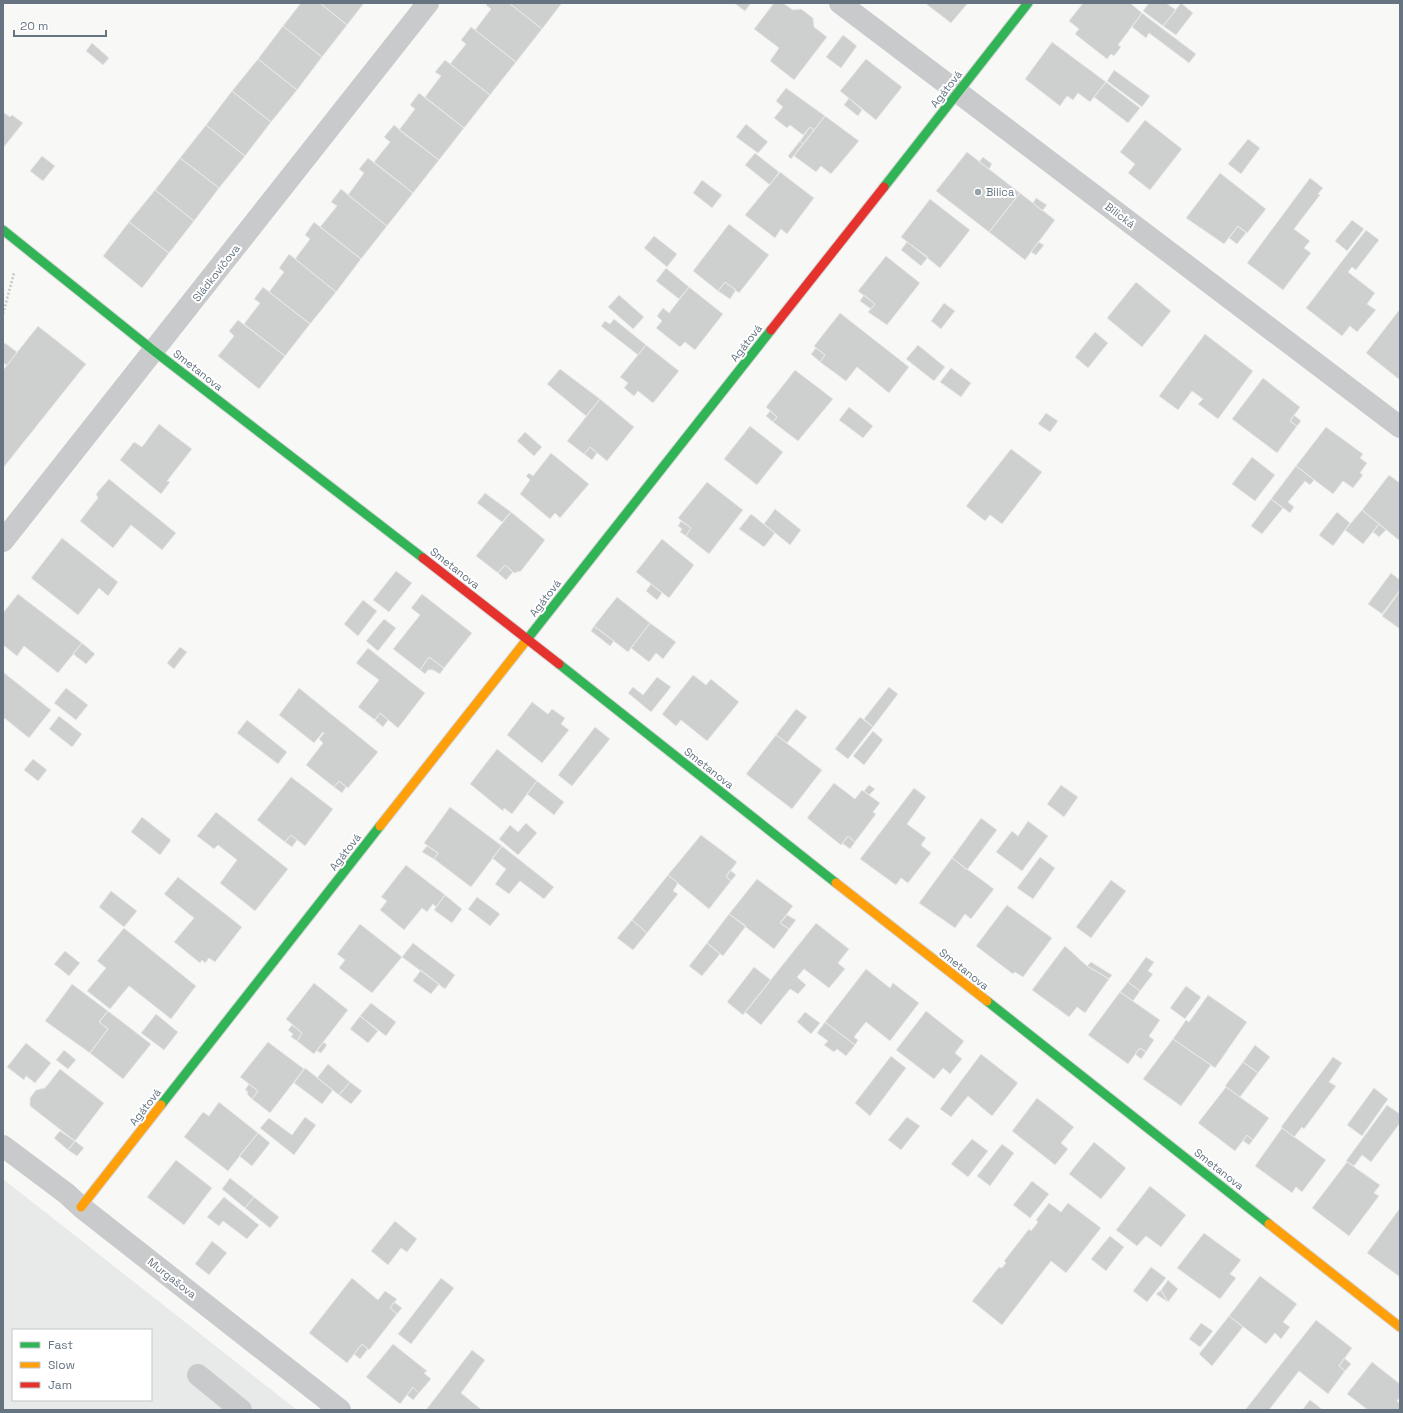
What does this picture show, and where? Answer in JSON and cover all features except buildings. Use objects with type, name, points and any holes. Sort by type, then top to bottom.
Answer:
[{"type":"street","name":"Sládkovičova","points":[[3,541],[428,3]]},
{"type":"street","name":"Bilická","points":[[840,3],[1400,426]]},
{"type":"street","name":"Agátová","points":[[81,1207],[1028,3]]},
{"type":"street","name":"Smetanova","points":[[3,230],[154,351],[527,640],[1400,1327]]},
{"type":"street","name":"Murgašova","points":[[3,1146],[67,1194],[81,1207],[340,1410]]},
{"type":"street","points":[[198,1375],[241,1410]]},
{"type":"path","points":[[3,314],[16,267]]},
{"type":"shaded area","points":[[3,1179],[297,1410],[3,1410]]},
{"type":"traffic: fast","points":[[884,187],[1028,3]]},
{"type":"traffic: fast","points":[[3,230],[154,351],[423,558]]},
{"type":"traffic: fast","points":[[525,642],[771,330]]},
{"type":"traffic: fast","points":[[559,664],[836,883]]},
{"type":"traffic: fast","points":[[161,1105],[380,826]]},
{"type":"traffic: fast","points":[[987,1001],[1269,1224]]},
{"type":"traffic: slow","points":[[380,826],[525,642]]},
{"type":"traffic: slow","points":[[836,883],[987,1001]]},
{"type":"traffic: slow","points":[[81,1207],[161,1105]]},
{"type":"traffic: slow","points":[[1269,1224],[1400,1327]]},
{"type":"traffic: jam","points":[[771,330],[884,187]]},
{"type":"traffic: jam","points":[[423,558],[559,664]]},
{"type":"place","name":"Bilica","points":[[978,192]]}]
